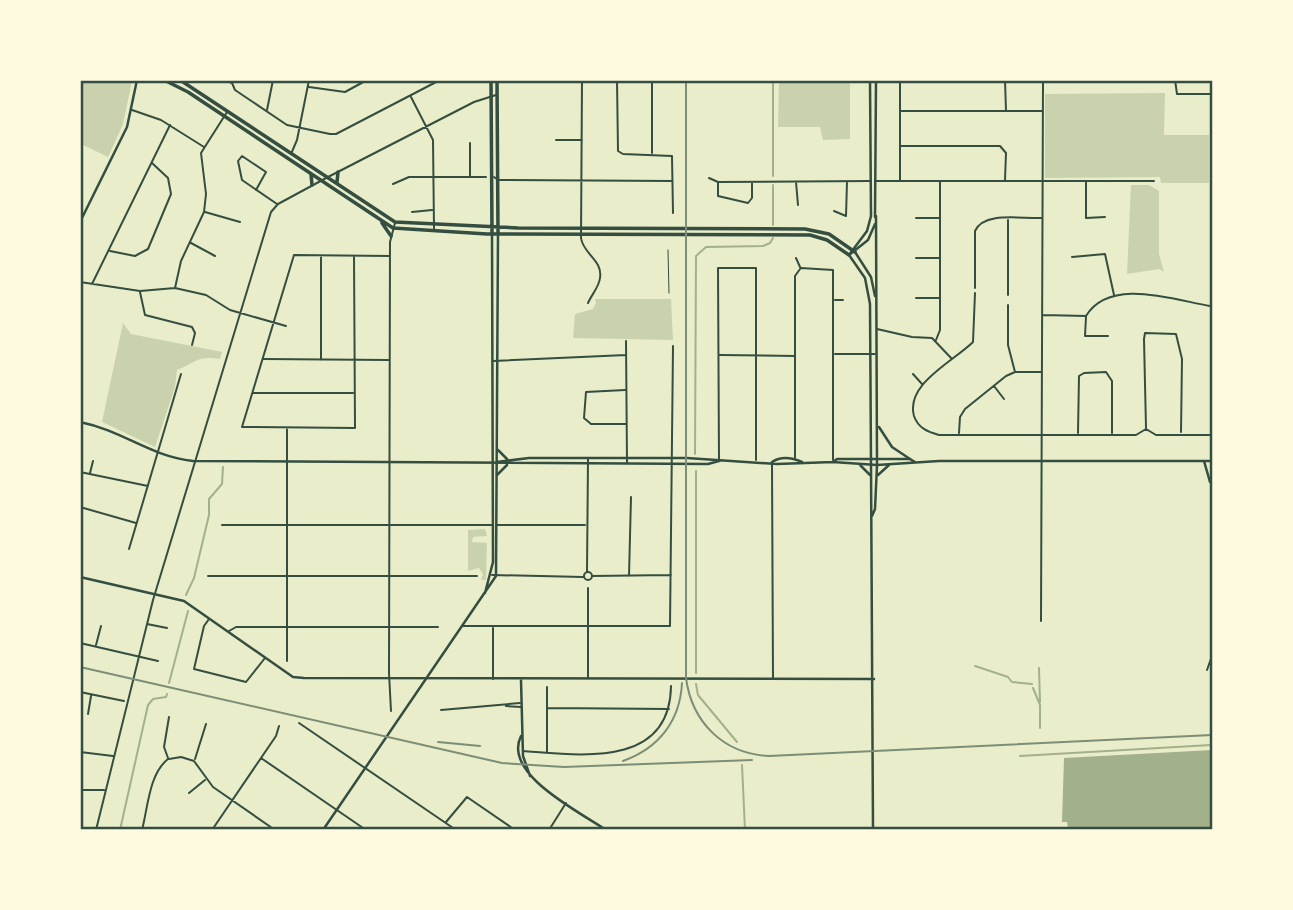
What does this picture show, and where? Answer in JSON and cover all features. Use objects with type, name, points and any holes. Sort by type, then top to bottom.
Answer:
[{"type":"main road","points":[[164,80],[328,177],[396,222],[581,231]]},
{"type":"main road","points":[[180,80],[393,228],[492,234],[805,229],[829,234],[853,250]]},
{"type":"main road","points":[[491,80],[498,180],[498,234]]},
{"type":"main road","points":[[492,234],[494,95],[497,80]]},
{"type":"main road","points":[[310,172],[312,185]]},
{"type":"main road","points":[[338,172],[338,184]]},
{"type":"main road","points":[[380,221],[391,236]]},
{"type":"main road","points":[[694,231],[810,235],[827,240],[849,255]]},
{"type":"street","points":[[80,222],[124,134],[136,80]]},
{"type":"street","points":[[223,80],[234,82],[235,90],[287,125],[336,134],[440,80]]},
{"type":"street","points":[[267,112],[273,80]]},
{"type":"street","points":[[290,156],[309,80]]},
{"type":"street","points":[[308,86],[345,92],[367,80]]},
{"type":"street","points":[[582,80],[582,246],[594,259],[600,272],[597,287],[588,303]]},
{"type":"street","points":[[617,80],[618,151],[623,154],[672,156],[673,213]]},
{"type":"street","points":[[652,80],[652,154]]},
{"type":"street","points":[[870,80],[867,232],[849,255],[861,270],[868,288],[870,329],[873,830]]},
{"type":"street","points":[[872,516],[875,509],[878,423],[876,80]]},
{"type":"street","points":[[900,80],[900,180]]},
{"type":"street","points":[[1005,80],[1006,111]]},
{"type":"street","points":[[1041,619],[1042,80]]},
{"type":"street","points":[[1175,80],[1177,94],[1212,94]]},
{"type":"street","points":[[1212,80],[1213,330]]},
{"type":"street","points":[[96,830],[125,702],[154,594],[267,219],[278,204],[312,185],[494,95]]},
{"type":"street","points":[[411,96],[434,147],[433,231]]},
{"type":"street","points":[[131,109],[170,125],[204,146]]},
{"type":"street","points":[[175,288],[190,242],[204,212],[206,187],[201,159],[204,146],[228,111]]},
{"type":"street","points":[[900,111],[1042,111]]},
{"type":"street","points":[[92,285],[170,125]]},
{"type":"street","points":[[556,140],[582,140]]},
{"type":"street","points":[[470,143],[470,177]]},
{"type":"street","points":[[901,146],[999,146],[1006,153],[1005,181]]},
{"type":"street","points":[[256,190],[266,172],[241,156],[238,163],[242,180],[256,190],[278,204]]},
{"type":"street","points":[[109,250],[135,256],[148,249],[171,194],[168,178],[152,163]]},
{"type":"street","points":[[493,176],[498,180],[673,181]]},
{"type":"street","points":[[393,184],[409,177],[486,177]]},
{"type":"street","points":[[709,178],[718,182],[1154,181]]},
{"type":"street","points":[[796,181],[798,205]]},
{"type":"street","points":[[834,211],[846,216],[848,181]]},
{"type":"street","points":[[936,340],[940,330],[941,298],[940,181]]},
{"type":"street","points":[[1086,181],[1086,218],[1105,217]]},
{"type":"street","points":[[718,182],[718,196],[748,203],[752,198],[752,182]]},
{"type":"street","points":[[412,212],[434,210]]},
{"type":"street","points":[[204,212],[240,222]]},
{"type":"street","points":[[853,250],[872,233],[876,216]]},
{"type":"street","points":[[916,218],[940,218]]},
{"type":"street","points":[[975,288],[977,227],[986,220],[1042,218]]},
{"type":"street","points":[[1008,219],[1008,295]]},
{"type":"street","points":[[391,711],[388,462],[390,256],[391,236],[396,222]]},
{"type":"street","points":[[323,830],[496,576],[492,462],[492,234]]},
{"type":"street","points":[[485,593],[491,575],[498,450],[498,234]]},
{"type":"street","points":[[190,242],[215,256]]},
{"type":"street","points":[[853,250],[871,277],[876,305]]},
{"type":"street","points":[[1072,257],[1105,254],[1114,296]]},
{"type":"street","points":[[354,256],[355,428],[242,427],[294,255],[390,256]]},
{"type":"street","points":[[321,256],[321,360]]},
{"type":"street","points":[[796,258],[801,268]]},
{"type":"street","points":[[916,258],[940,258]]},
{"type":"street","points":[[719,461],[718,268],[756,268],[756,461]]},
{"type":"street","points":[[801,268],[833,270],[833,461]]},
{"type":"street","points":[[794,458],[795,276],[801,268]]},
{"type":"street","points":[[80,282],[140,291],[175,288],[206,295],[238,313],[286,326]]},
{"type":"street","points":[[140,291],[145,315],[192,327],[195,333],[192,345]]},
{"type":"street","points":[[975,293],[974,339],[922,385],[912,405],[916,421],[927,432],[959,435],[1136,435],[1146,429]]},
{"type":"street","points":[[1108,336],[1085,336],[1086,316],[1101,298],[1171,296],[1212,306]]},
{"type":"street","points":[[916,298],[941,298]]},
{"type":"street","points":[[834,300],[843,300]]},
{"type":"street","points":[[1008,305],[1008,345],[1015,372]]},
{"type":"street","points":[[1042,315],[1086,316]]},
{"type":"street","points":[[870,329],[936,340],[953,360]]},
{"type":"street","points":[[1146,429],[1145,333],[1176,334],[1182,359],[1181,434]]},
{"type":"street","points":[[626,341],[626,464]]},
{"type":"street","points":[[463,626],[670,626],[673,346]]},
{"type":"street","points":[[834,354],[876,354]]},
{"type":"street","points":[[492,361],[626,355]]},
{"type":"street","points":[[719,355],[796,356]]},
{"type":"street","points":[[263,359],[389,360]]},
{"type":"street","points":[[959,435],[960,417],[965,409],[994,385],[1015,372],[1042,372]]},
{"type":"street","points":[[1078,434],[1079,376],[1084,373],[1106,372],[1112,381],[1112,435]]},
{"type":"street","points":[[128,549],[159,454],[181,374]]},
{"type":"street","points":[[913,374],[922,385]]},
{"type":"street","points":[[994,385],[1004,399]]},
{"type":"street","points":[[626,390],[586,392],[584,418],[591,424],[626,424]]},
{"type":"street","points":[[252,393],[354,393]]},
{"type":"street","points":[[80,422],[119,432],[159,454],[193,461],[497,462],[541,458],[710,458],[719,461]]},
{"type":"street","points":[[878,423],[886,440],[915,462]]},
{"type":"street","points":[[287,427],[287,661]]},
{"type":"street","points":[[1146,429],[1156,435],[1213,435]]},
{"type":"street","points":[[498,450],[508,461],[587,465],[708,464],[719,461],[833,461],[860,465],[910,465],[915,462],[1213,461]]},
{"type":"street","points":[[541,458],[541,463]]},
{"type":"street","points":[[583,576],[587,572],[588,458]]},
{"type":"street","points":[[772,462],[777,458],[794,458],[802,462]]},
{"type":"street","points":[[833,461],[910,458]]},
{"type":"street","points":[[90,474],[93,461]]},
{"type":"street","points":[[497,475],[508,461]]},
{"type":"street","points":[[1204,461],[1212,480],[1212,656],[1207,670]]},
{"type":"street","points":[[772,462],[772,678]]},
{"type":"street","points":[[860,465],[870,476]]},
{"type":"street","points":[[876,477],[890,465]]},
{"type":"street","points":[[80,472],[149,486]]},
{"type":"street","points":[[629,576],[631,497]]},
{"type":"street","points":[[80,507],[136,523]]},
{"type":"street","points":[[222,525],[586,525]]},
{"type":"street","points":[[587,572],[592,576],[671,575]]},
{"type":"street","points":[[491,575],[583,576],[588,580],[592,576]]},
{"type":"street","points":[[208,576],[477,576]]},
{"type":"street","points":[[80,577],[184,601],[293,677],[874,678]]},
{"type":"street","points":[[588,588],[588,678]]},
{"type":"street","points":[[210,619],[204,626],[194,668],[246,682],[265,658]]},
{"type":"street","points":[[146,624],[167,628]]},
{"type":"street","points":[[96,646],[101,626]]},
{"type":"street","points":[[229,631],[236,627],[438,627]]},
{"type":"street","points":[[493,627],[493,678]]},
{"type":"street","points":[[80,643],[138,654],[158,661]]},
{"type":"street","points":[[521,678],[523,765]]},
{"type":"street","points":[[522,751],[623,752],[652,735],[669,709],[671,686]]},
{"type":"street","points":[[547,687],[547,752]]},
{"type":"street","points":[[80,692],[125,702]]},
{"type":"street","points":[[88,714],[92,695]]},
{"type":"street","points":[[441,710],[521,705]]},
{"type":"street","points":[[547,708],[669,709]]},
{"type":"street","points":[[169,717],[164,747],[169,759]]},
{"type":"street","points":[[299,723],[456,830]]},
{"type":"street","points":[[194,761],[206,724]]},
{"type":"street","points":[[212,830],[261,758],[279,726]]},
{"type":"street","points":[[521,736],[519,750],[523,765],[530,776],[606,830]]},
{"type":"street","points":[[80,752],[113,756]]},
{"type":"street","points":[[152,830],[143,828],[155,776],[160,766],[169,759],[181,757],[194,761],[206,780],[275,830]]},
{"type":"street","points":[[261,758],[366,830]]},
{"type":"street","points":[[189,793],[206,780]]},
{"type":"street","points":[[80,790],[105,790]]},
{"type":"street","points":[[445,822],[463,799],[469,798],[514,830]]},
{"type":"street","points":[[549,830],[566,803]]},
{"type":"lane","points":[[668,250],[669,293]]},
{"type":"shaded area","points":[[80,81],[132,81],[123,124],[108,157],[81,144]]},
{"type":"shaded area","points":[[779,81],[850,81],[850,139],[823,140],[820,127],[778,127]]},
{"type":"shaded area","points":[[1165,93],[1164,135],[1209,135],[1209,183],[1161,183],[1160,177],[1045,178],[1045,94]]},
{"type":"shaded area","points":[[1131,185],[1149,185],[1159,191],[1159,254],[1164,272],[1159,269],[1127,274]]},
{"type":"shaded area","points":[[595,299],[671,299],[673,340],[573,338],[575,314],[593,309]]},
{"type":"shaded area","points":[[123,323],[131,334],[222,352],[220,359],[201,359],[177,370],[175,387],[155,447],[102,422]]},
{"type":"shaded area","points":[[485,529],[487,536],[473,537],[472,542],[487,543],[486,580],[481,580],[483,574],[479,568],[468,571],[468,530]]},
{"type":"shaded area","points":[[1212,750],[1212,829],[1068,829],[1067,822],[1062,822],[1064,758]]},
{"type":"waterway","points":[[773,80],[773,176]]},
{"type":"waterway","points":[[773,185],[773,225]]},
{"type":"waterway","points":[[695,454],[696,256],[706,247],[763,246],[773,238]]},
{"type":"waterway","points":[[186,595],[194,578],[209,515],[209,499],[222,484],[223,467]]},
{"type":"waterway","points":[[696,471],[696,673]]},
{"type":"waterway","points":[[169,683],[188,611]]},
{"type":"waterway","points":[[975,666],[1008,677],[1012,682],[1032,684]]},
{"type":"waterway","points":[[1039,668],[1040,702]]},
{"type":"waterway","points":[[696,684],[698,695],[737,742]]},
{"type":"waterway","points":[[1033,688],[1040,705],[1040,728]]},
{"type":"waterway","points":[[120,830],[148,705],[153,699],[166,697],[167,694]]},
{"type":"waterway","points":[[1020,756],[1211,745]]},
{"type":"waterway","points":[[742,765],[745,830]]},
{"type":"railway","points":[[686,80],[686,678],[689,694],[703,722],[713,733],[738,749],[769,756],[1212,735]]},
{"type":"railway","points":[[80,667],[502,763],[564,767],[752,760]]},
{"type":"railway","points":[[623,761],[647,749],[665,731],[677,709],[682,683]]},
{"type":"railway","points":[[438,742],[480,746]]}]
